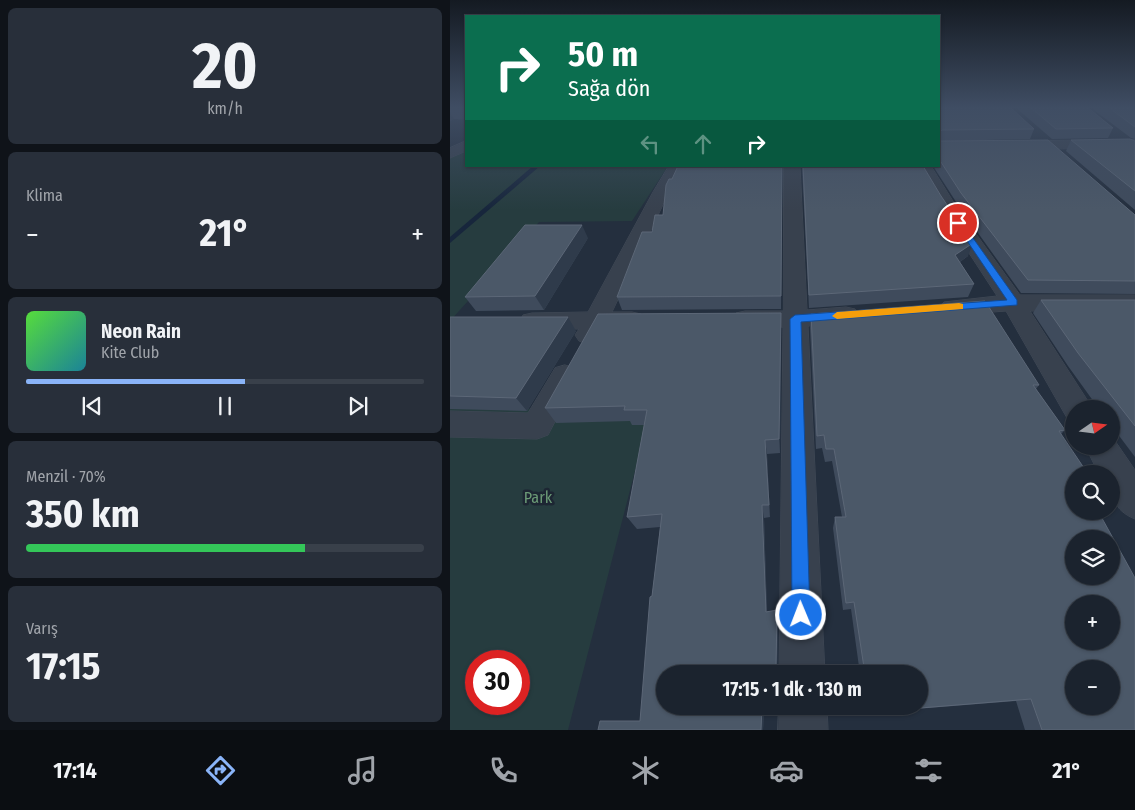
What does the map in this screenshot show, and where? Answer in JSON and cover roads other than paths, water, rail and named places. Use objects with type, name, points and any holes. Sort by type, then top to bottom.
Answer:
[{"type":"street","points":[[1043,141],[1065,162]]},
{"type":"street","points":[[940,146],[1046,144],[1132,146]]},
{"type":"street","points":[[450,154],[465,146]]},
{"type":"street","points":[[450,424],[537,426],[596,320],[661,192],[676,167]]},
{"type":"street","points":[[792,167],[802,665]]},
{"type":"street","points":[[924,167],[948,207],[1013,303],[1072,400]]},
{"type":"street","points":[[934,308],[1013,303],[1135,303]]},
{"type":"street","points":[[726,320],[795,319],[865,314]]},
{"type":"street","points":[[510,321],[650,320]]},
{"type":"street","points":[[1106,455],[1135,502]]},
{"type":"street","points":[[803,715],[803,730]]},
{"type":"waterway","points":[[450,241],[536,167]]},
{"type":"park label","name":"Park","points":[[538,497]]}]
